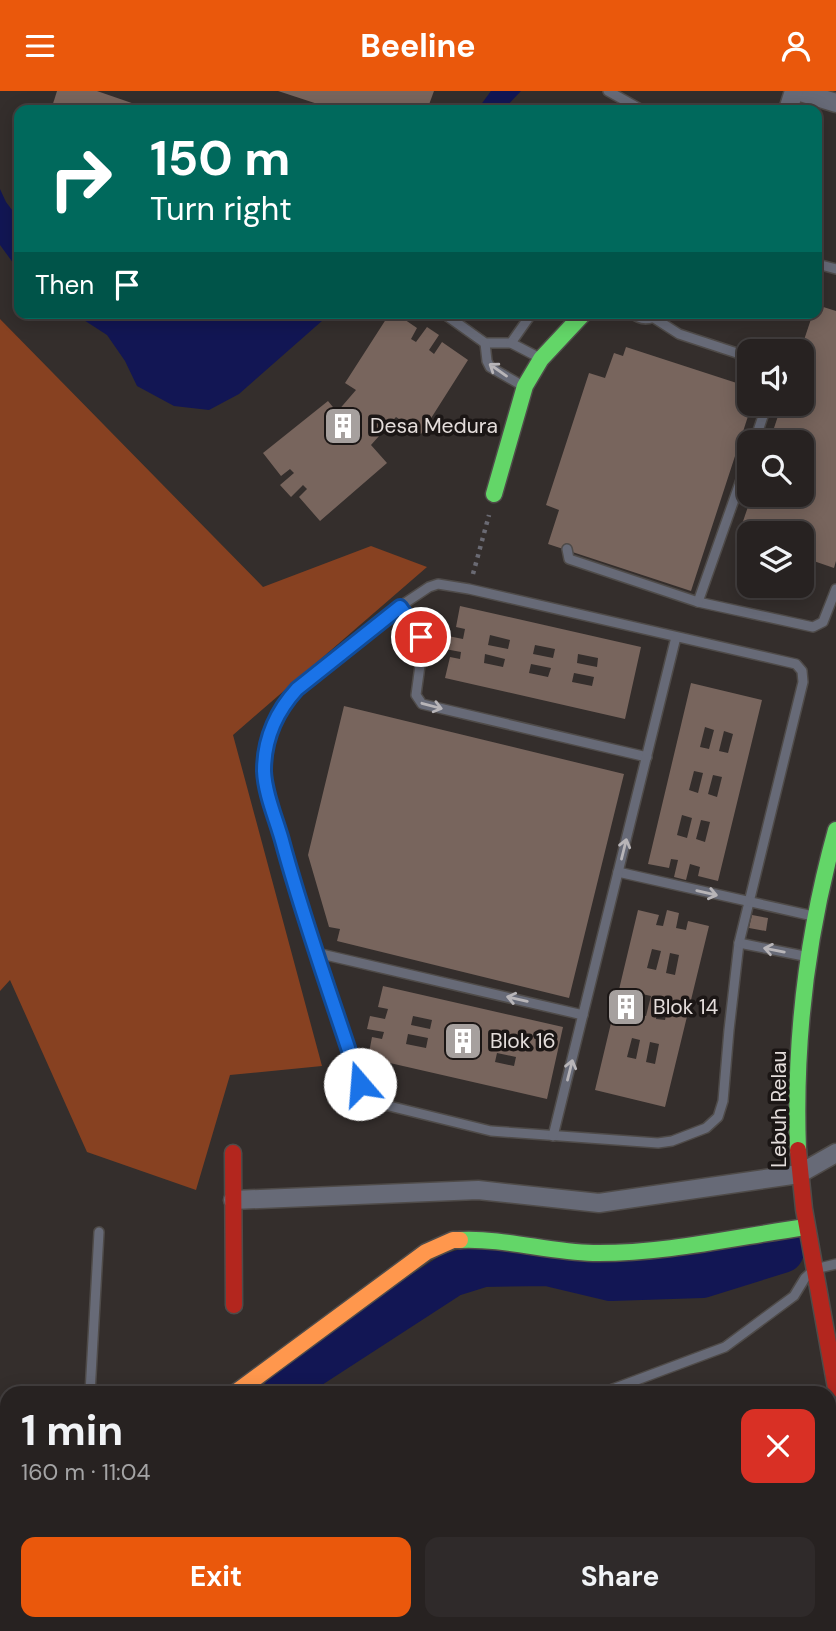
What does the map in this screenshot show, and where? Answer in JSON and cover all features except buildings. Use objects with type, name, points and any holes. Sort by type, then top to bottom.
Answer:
[{"type":"street","points":[[795,91],[836,103]]},
{"type":"street","points":[[495,494],[525,386],[541,359],[578,319]]},
{"type":"street","name":"Lebuh Relau","points":[[836,830],[815,917],[809,957],[797,1093],[799,1174],[806,1227],[824,1306],[836,1386]]},
{"type":"street","points":[[233,1153],[234,1304]]},
{"type":"street","points":[[233,1200],[478,1189],[599,1203],[799,1174],[836,1153]]},
{"type":"street","points":[[244,1386],[426,1252],[453,1240],[481,1239],[604,1252],[650,1250],[806,1227]]},
{"type":"lane","points":[[608,91],[633,105]]},
{"type":"lane","points":[[451,319],[485,343],[511,343],[541,359]]},
{"type":"lane","points":[[511,343],[528,319]]},
{"type":"lane","points":[[661,319],[679,334],[737,353]]},
{"type":"lane","points":[[485,343],[490,367],[525,386]]},
{"type":"lane","points":[[698,602],[737,491]]},
{"type":"lane","points":[[566,549],[569,559],[698,602],[813,627],[823,622],[836,589]]},
{"type":"lane","points":[[447,585],[796,664],[802,671],[803,682],[739,943],[723,1101],[718,1117],[706,1128],[672,1141],[657,1143],[491,1132],[385,1105],[369,1096],[360,1084],[265,783],[264,769],[273,721],[284,704],[297,689],[400,607],[429,587],[447,585]]},
{"type":"lane","points":[[400,607],[423,643],[416,695],[422,704],[647,757]]},
{"type":"lane","points":[[553,1136],[676,637]]},
{"type":"lane","points":[[618,872],[815,917]]},
{"type":"lane","points":[[739,943],[809,957]]},
{"type":"lane","points":[[317,953],[583,1015]]},
{"type":"lane","points":[[89,1386],[99,1232]]},
{"type":"lane","points":[[621,1386],[725,1347],[794,1296],[805,1278],[815,1269],[836,1265]]},
{"type":"path","points":[[472,577],[495,494]]},
{"type":"shaded area","points":[[491,91],[521,91],[508,105],[481,105]]},
{"type":"shaded area","points":[[0,189],[14,212],[14,264],[0,245]]},
{"type":"shaded area","points":[[0,319],[263,587],[371,546],[427,567],[233,735],[322,1066],[230,1075],[196,1190],[87,1152],[10,980],[0,991]]},
{"type":"shaded area","points":[[82,319],[324,319],[239,394],[209,410],[174,406],[137,386],[125,361],[107,335]]},
{"type":"waterway","points":[[291,1386],[303,1371],[451,1275],[483,1265],[548,1264],[611,1279],[702,1276],[782,1251]]},
{"type":"traffic: fast","points":[[494,494],[525,386],[541,359],[578,319]]},
{"type":"traffic: fast","points":[[798,1150],[798,1069],[805,988],[817,909],[836,830]]},
{"type":"traffic: fast","points":[[460,1240],[493,1241],[576,1252],[620,1253],[673,1248],[806,1227]]},
{"type":"traffic: slow","points":[[244,1386],[426,1252],[453,1240],[460,1240]]},
{"type":"traffic: jam","points":[[798,1150],[804,1209],[836,1386]]},
{"type":"traffic: jam","points":[[233,1153],[234,1305]]},
{"type":"place","name":"Desa Medura","points":[[343,426]]},
{"type":"place","name":"Blok 14","points":[[626,1007]]},
{"type":"place","name":"Blok 16","points":[[463,1041]]},
{"type":"route","points":[[360,1084],[287,860],[265,783],[264,769],[273,721],[297,689],[400,607],[421,637]]}]
